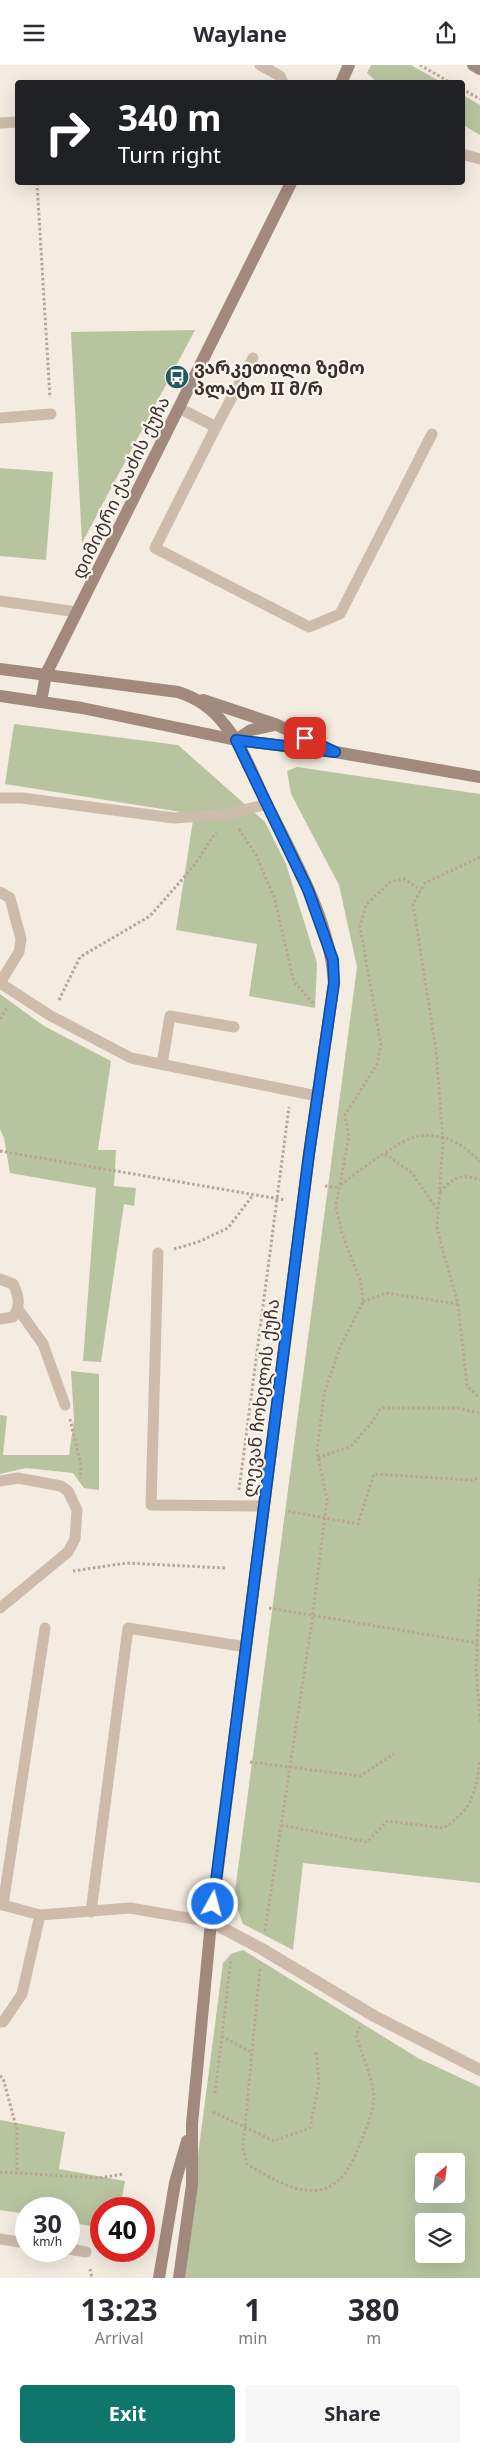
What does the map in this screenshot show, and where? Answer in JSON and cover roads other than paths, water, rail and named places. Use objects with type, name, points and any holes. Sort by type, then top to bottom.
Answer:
[{"type":"street","points":[[342,80],[349,65]]},
{"type":"street","points":[[473,65],[480,69]]},
{"type":"street","name":"დიმიტრი ქააძის ქუჩა","points":[[41,702],[46,675],[290,185]]},
{"type":"street","points":[[0,669],[178,692],[275,725],[335,752]]},
{"type":"street","points":[[0,697],[82,708],[236,740],[335,752],[480,777]]},
{"type":"street","name":"ლევან ჩოხელის ქუჩა","points":[[179,2278],[192,2185],[192,2124],[211,1922],[317,1096],[334,983],[333,960],[308,890],[236,740],[225,724],[195,697]]},
{"type":"street","points":[[236,740],[251,730],[275,725]]},
{"type":"street","points":[[211,1922],[262,1949],[374,2016],[480,2070]]},
{"type":"street","name":"ლევან ჩოხელის ქუჩა","points":[[160,2278],[176,2183],[192,2124]]},
{"type":"lane","points":[[260,65],[280,76],[282,80]]},
{"type":"lane","points":[[0,123],[15,122]]},
{"type":"lane","points":[[465,155],[480,159]]},
{"type":"lane","points":[[253,358],[155,548],[309,627],[340,614],[432,434]]},
{"type":"lane","points":[[178,408],[216,427]]},
{"type":"lane","points":[[0,418],[51,414]]},
{"type":"lane","points":[[0,601],[77,612]]},
{"type":"lane","points":[[0,798],[22,798],[174,818],[228,813],[267,804]]},
{"type":"lane","points":[[0,892],[10,898],[20,939],[20,952],[0,983],[51,1016],[131,1057],[317,1096]]},
{"type":"lane","points":[[162,1064],[170,1016],[234,1027]]},
{"type":"lane","points":[[158,1253],[151,1505],[264,1506]]},
{"type":"lane","points":[[0,1279],[13,1284],[18,1296],[18,1309],[13,1317],[0,1319]]},
{"type":"lane","points":[[18,1309],[43,1343],[65,1405]]},
{"type":"lane","points":[[0,1481],[18,1478],[50,1482],[68,1491],[78,1510],[75,1539],[68,1552],[0,1607]]},
{"type":"lane","points":[[46,1628],[1,1905],[40,1915],[130,1908],[211,1922]]},
{"type":"lane","points":[[91,1912],[128,1628],[246,1647]]},
{"type":"lane","points":[[0,2022],[3,2022],[22,1994],[40,1915]]},
{"type":"lane","points":[[0,2239],[15,2241]]},
{"type":"lane","points":[[80,2251],[86,2252]]},
{"type":"place","name":"ვარკეთილი ზემო პლატო II მ/რ","points":[[177,377]]}]
